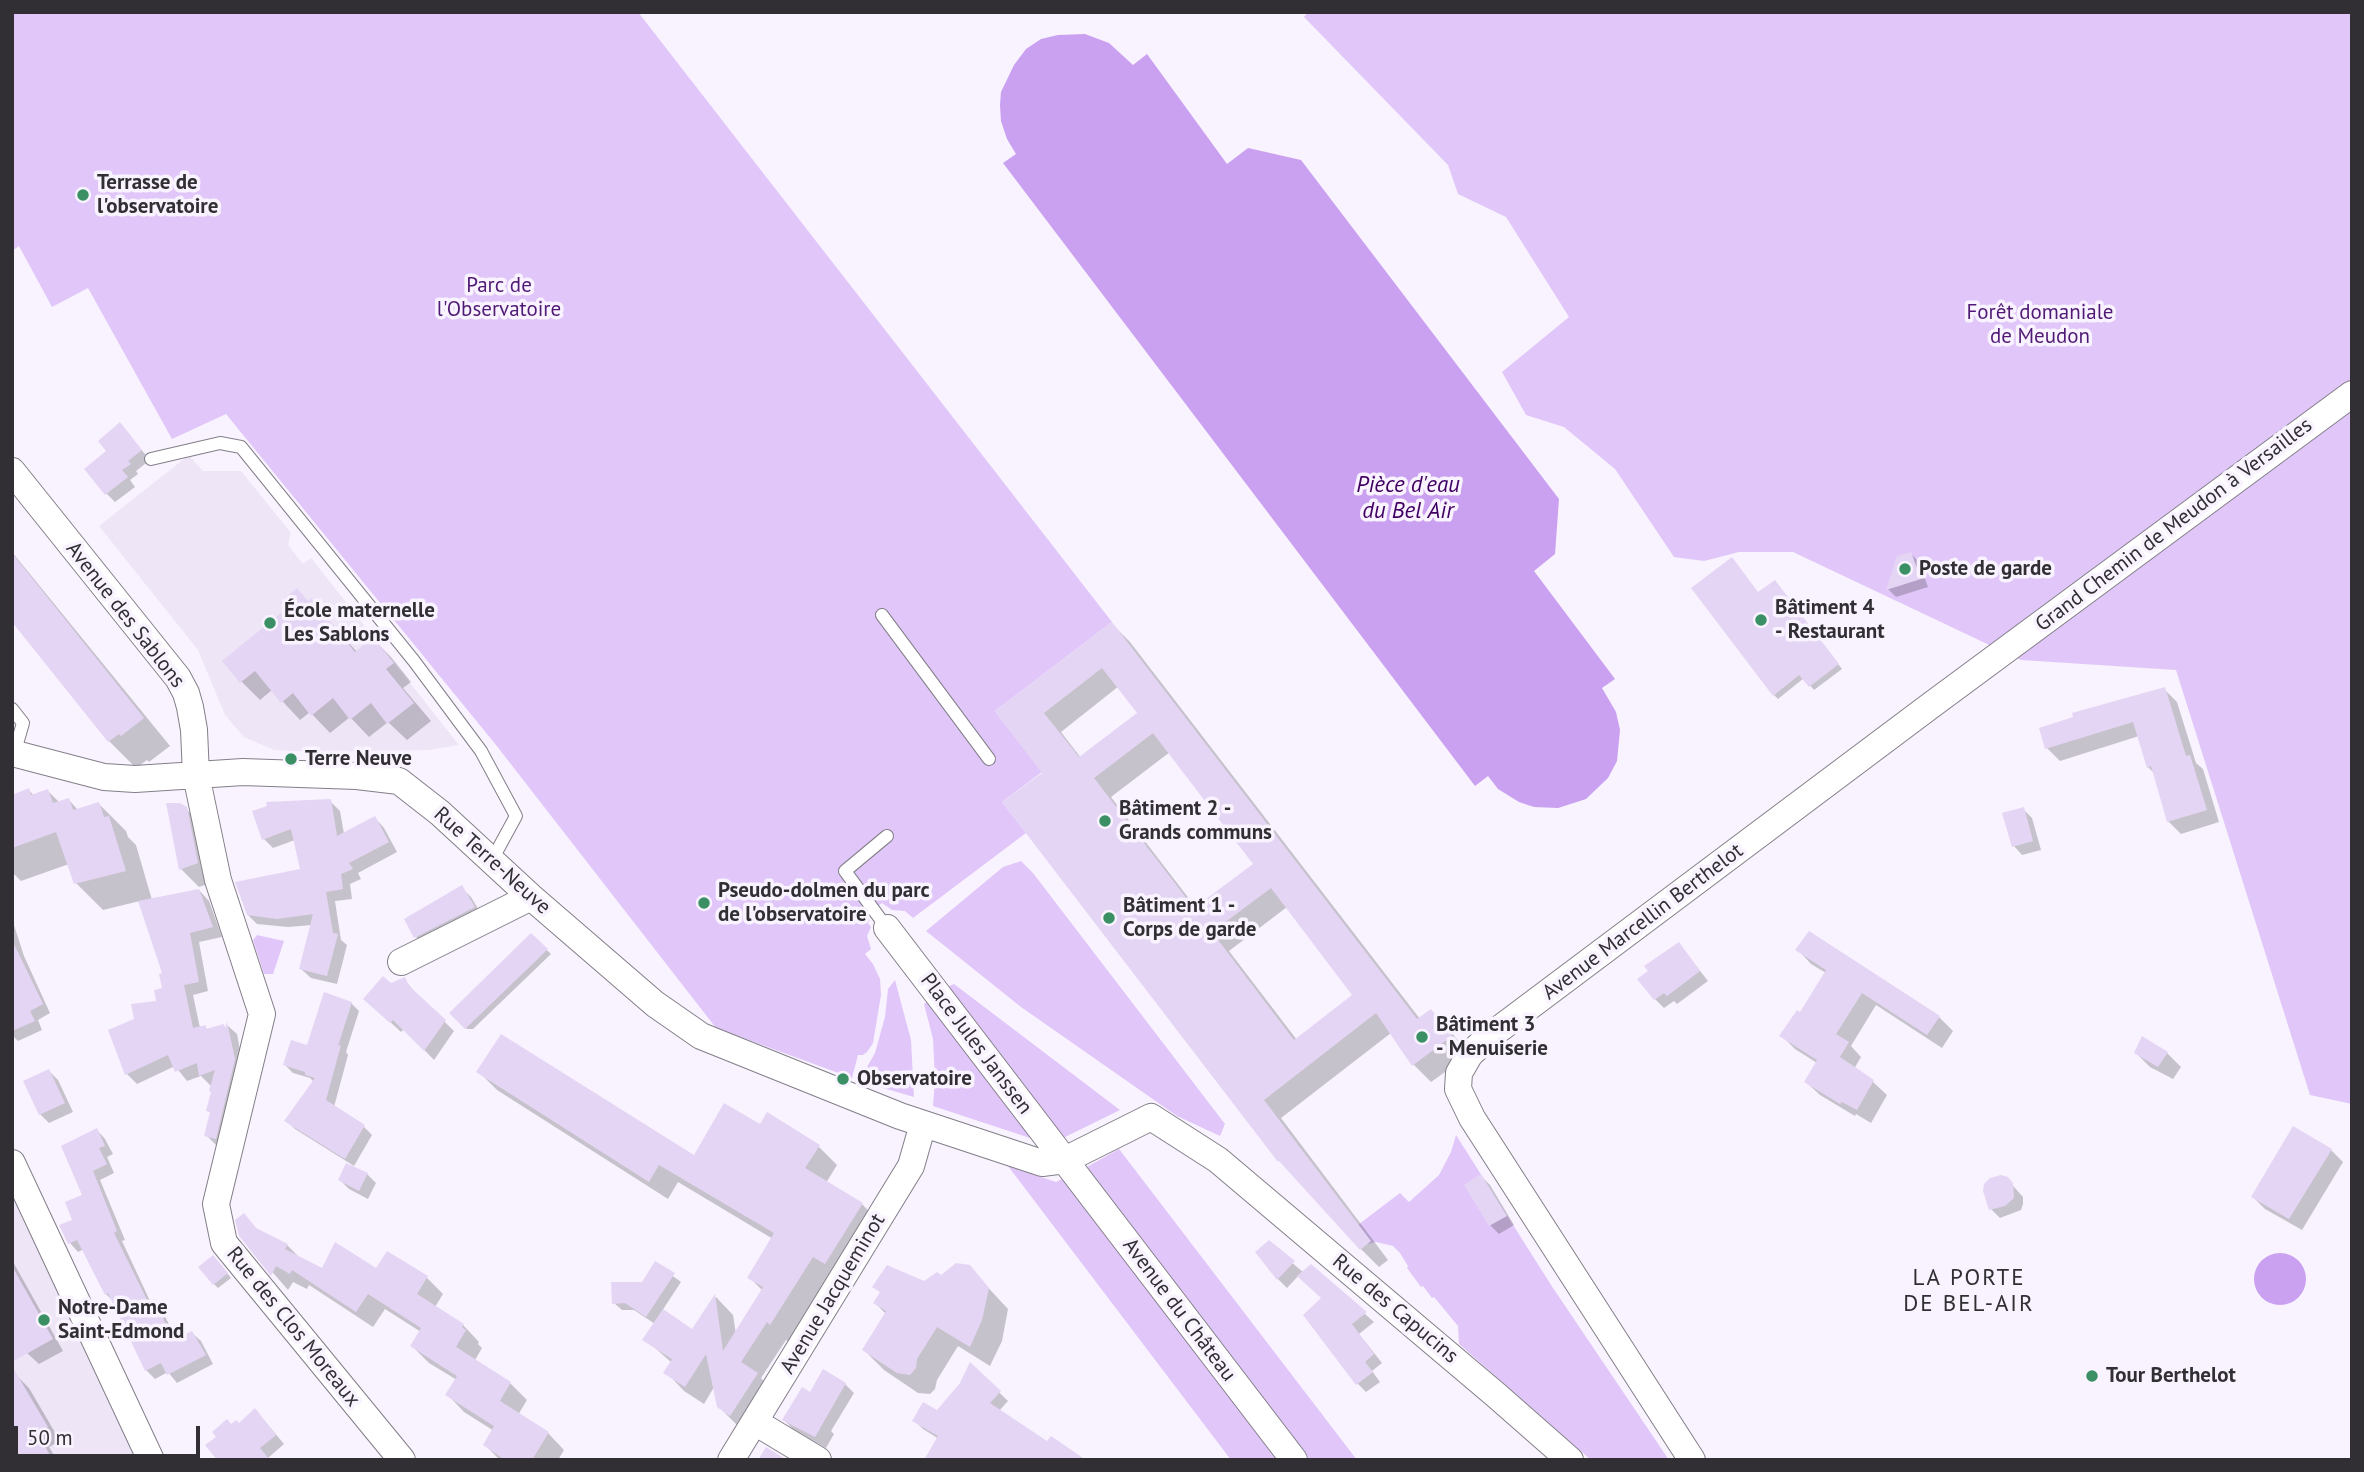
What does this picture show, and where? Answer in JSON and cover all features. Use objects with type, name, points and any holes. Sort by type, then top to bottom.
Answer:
[{"type":"street","name":"Grand Chemin de Meudon à Versailles","points":[[1997,657],[2352,394]]},
{"type":"street","name":"Avenue des Sablons","points":[[12,471],[178,678],[190,707],[196,775]]},
{"type":"street","name":"Avenue Marcellin Berthelot","points":[[1692,1460],[1472,1118],[1458,1089],[1458,1073],[1470,1054],[1490,1036],[1997,657]]},
{"type":"street","name":"Rue Terre-Neuve","points":[[13,754],[104,777],[135,779],[243,772],[357,776],[399,781],[440,813],[531,897],[655,1004],[701,1036],[923,1124]]},
{"type":"street","name":"Rue des Clos Moreaux","points":[[196,775],[218,880],[262,1014],[216,1204],[224,1243],[402,1460]]},
{"type":"street","points":[[401,962],[531,897]]},
{"type":"street","name":"Place Jules Janssen","points":[[887,928],[1065,1160]]},
{"type":"street","name":"Rue des Capucins","points":[[1065,1160],[1151,1117],[1218,1160],[1570,1460]]},
{"type":"street","points":[[923,1124],[1042,1163],[1065,1160]]},
{"type":"street","name":"Avenue Jacqueminot","points":[[731,1460],[911,1166],[923,1124]]},
{"type":"street","name":"Avenue du Château","points":[[1065,1160],[1294,1460]]},
{"type":"street","points":[[12,1163],[151,1460]]},
{"type":"street","points":[[755,1422],[818,1460]]},
{"type":"lane","points":[[151,459],[220,443],[242,447],[414,661],[481,751],[516,816],[492,860]]},
{"type":"lane","points":[[882,615],[989,759]]},
{"type":"lane","points":[[12,709],[23,723],[13,754]]},
{"type":"lane","points":[[887,836],[845,871],[887,928]]},
{"type":"shaded area","name":"École maternelle Les Sablons","points":[[189,455],[203,471],[241,471],[291,533],[288,545],[303,564],[311,558],[459,745],[429,750],[317,752],[274,750],[244,737],[225,715],[198,650],[99,526]]},
{"type":"shaded area","name":"Notre-Dame Saint-Edmond","points":[[12,1189],[142,1460],[12,1460]]},
{"type":"green space","name":"Parc de l'Observatoire","points":[[12,12],[638,12],[1112,622],[995,711],[1042,772],[1002,802],[1026,833],[913,918],[905,911],[892,910],[882,903],[866,915],[871,927],[867,936],[871,949],[865,954],[880,979],[881,995],[873,1043],[867,1052],[858,1055],[852,1078],[716,1028],[496,745],[226,414],[172,439],[88,288],[52,307],[19,246],[12,251]]},
{"type":"green space","name":"Forêt domaniale de Meudon","points":[[1308,12],[2352,12],[2352,1104],[2310,1095],[2176,670],[2021,660],[1793,552],[1739,552],[1704,561],[1674,557],[1615,469],[1564,427],[1526,415],[1502,372],[1569,317],[1506,217],[1458,194],[1448,165],[1304,17]]},
{"type":"green space","points":[[1021,861],[1033,873],[1225,1124],[1220,1136],[1177,1116],[1021,1007],[926,931],[1003,867]]},
{"type":"green space","points":[[257,935],[284,941],[273,974],[264,974],[253,940]]},
{"type":"green space","points":[[895,980],[911,1040],[914,1097],[859,1081],[875,1053],[885,1017],[888,989]]},
{"type":"green space","points":[[954,984],[1120,1110],[1063,1138],[947,987]]},
{"type":"green space","points":[[930,1001],[1036,1140],[933,1106],[933,1039],[924,1004]]},
{"type":"green space","points":[[1456,1135],[1553,1288],[1669,1460],[1591,1460],[1459,1344],[1458,1326],[1434,1297],[1421,1287],[1393,1246],[1376,1242],[1358,1246],[1346,1234],[1400,1193],[1409,1202],[1439,1175]]},
{"type":"green space","points":[[1119,1149],[1357,1460],[1307,1460],[1085,1168]]},
{"type":"green space","points":[[1008,1166],[1056,1182],[1064,1178],[1280,1460],[1231,1460]]},
{"type":"water","name":"Pièce d'eau du Bel Air","points":[[1085,34],[1109,43],[1133,65],[1147,54],[1227,164],[1248,148],[1301,160],[1559,499],[1555,554],[1534,571],[1615,679],[1602,688],[1616,712],[1620,730],[1617,761],[1608,778],[1586,799],[1558,808],[1534,807],[1519,802],[1498,789],[1488,776],[1475,786],[1003,163],[1016,154],[1001,121],[1000,105],[1001,92],[1014,65],[1026,49],[1041,39]]},
{"type":"water","points":[[2280,1253],[2290,1255],[2298,1261],[2304,1269],[2304,1289],[2298,1297],[2290,1303],[2280,1305],[2270,1303],[2262,1297],[2256,1289],[2254,1279],[2256,1269],[2262,1261],[2270,1255]]},
{"type":"building","points":[[120,422],[142,450],[128,461],[131,464],[122,470],[128,477],[105,495],[84,469],[106,451],[98,441]]},
{"type":"building","name":"Poste de garde","points":[[1911,552],[1921,579],[1886,590],[1897,556]]},
{"type":"building","points":[[12,553],[144,718],[121,736],[119,734],[108,742],[12,622]]},
{"type":"building","name":"Bâtiment 4 - Restaurant","points":[[1732,557],[1758,592],[1775,580],[1839,664],[1809,687],[1799,675],[1773,696],[1691,588]]},
{"type":"building","points":[[297,588],[308,601],[311,598],[355,652],[373,637],[394,663],[386,669],[414,703],[387,724],[371,703],[350,720],[333,698],[311,716],[293,693],[281,703],[255,671],[240,683],[222,661],[286,609],[280,602]]},
{"type":"building","name":"Bâtiment 2 - Grands communs","points":[[1112,622],[1417,1019],[1431,1009],[1452,1036],[1412,1066],[1376,1013],[1264,1100],[1371,1241],[1360,1250],[1278,1162],[1002,802],[1042,773],[995,711]],"holes":[[[1102,668],[1137,713],[1079,757],[1044,713]],[[1153,733],[1253,864],[1194,908],[1094,778]],[[1271,888],[1352,995],[1294,1040],[1212,932]]]},
{"type":"building","points":[[2165,687],[2186,756],[2190,755],[2207,810],[2167,822],[2151,766],[2147,768],[2133,722],[2045,749],[2039,728],[2073,717],[2072,713]]},
{"type":"building","points":[[29,788],[31,795],[48,789],[53,803],[69,798],[73,810],[99,802],[104,817],[109,816],[126,871],[74,884],[56,832],[12,848],[12,795]]},
{"type":"building","points":[[331,799],[337,836],[375,816],[389,842],[349,863],[353,869],[341,874],[343,889],[326,892],[333,933],[338,934],[327,976],[299,969],[313,914],[277,919],[247,915],[235,882],[300,869],[291,829],[262,840],[252,811],[267,806],[266,802]]},
{"type":"building","points":[[166,803],[180,803],[187,807],[198,863],[179,870]]},
{"type":"building","points":[[2024,807],[2033,841],[2012,847],[2002,813]]},
{"type":"building","points":[[462,885],[475,907],[414,938],[404,919]]},
{"type":"building","points":[[199,889],[213,927],[190,933],[199,982],[184,985],[193,1028],[206,1025],[206,1029],[224,1024],[225,1029],[227,1022],[235,1059],[216,1139],[204,1136],[210,1112],[206,1111],[211,1092],[209,1091],[215,1070],[199,1076],[197,1063],[175,1072],[168,1055],[125,1075],[108,1030],[134,1019],[131,1004],[156,1001],[154,990],[162,988],[159,974],[162,973],[138,901]]},
{"type":"building","points":[[1809,931],[1940,1016],[1927,1035],[1862,993],[1836,1034],[1849,1042],[1840,1057],[1874,1080],[1857,1110],[1842,1102],[1840,1104],[1804,1082],[1817,1060],[1779,1036],[1797,1010],[1800,1012],[1826,970],[1795,950]]},
{"type":"building","points":[[531,933],[548,949],[465,1029],[449,1013]]},
{"type":"building","points":[[12,940],[43,1004],[30,1011],[35,1021],[12,1031]]},
{"type":"building","points":[[1679,942],[1700,971],[1667,996],[1664,993],[1654,1000],[1637,979],[1648,971],[1644,966]]},
{"type":"building","points":[[383,976],[391,983],[405,977],[409,986],[446,1020],[424,1051],[393,1020],[390,1023],[363,999]]},
{"type":"building","points":[[324,992],[352,1002],[338,1046],[341,1045],[326,1100],[365,1125],[345,1159],[284,1121],[315,1078],[283,1065],[291,1040],[307,1045]]},
{"type":"building","points":[[501,1034],[694,1155],[724,1103],[760,1124],[767,1112],[820,1145],[805,1168],[863,1203],[825,1264],[813,1257],[770,1325],[767,1322],[741,1362],[758,1373],[730,1416],[717,1407],[706,1354],[685,1387],[663,1373],[672,1359],[642,1340],[663,1309],[692,1329],[715,1294],[723,1351],[763,1287],[747,1278],[774,1233],[659,1165],[649,1182],[476,1072]]},
{"type":"building","points":[[2142,1036],[2168,1052],[2158,1067],[2134,1053]]},
{"type":"building","points":[[49,1069],[65,1103],[39,1115],[23,1081]]},
{"type":"building","points":[[2293,1126],[2332,1149],[2289,1219],[2251,1197]]},
{"type":"building","points":[[97,1128],[105,1146],[99,1148],[107,1164],[93,1171],[117,1231],[114,1233],[148,1302],[154,1299],[173,1340],[192,1331],[206,1355],[167,1375],[161,1363],[145,1371],[108,1293],[105,1295],[77,1240],[68,1244],[59,1225],[72,1220],[65,1202],[82,1195],[61,1146]]},
{"type":"building","points":[[346,1163],[368,1173],[359,1191],[338,1180]]},
{"type":"building","points":[[1481,1174],[1507,1216],[1489,1226],[1464,1185]]},
{"type":"building","points":[[2001,1175],[2008,1177],[2013,1183],[2014,1198],[2005,1206],[1989,1210],[1983,1191],[1984,1184],[1990,1178]]},
{"type":"building","points":[[244,1213],[256,1228],[288,1244],[285,1249],[322,1268],[335,1242],[376,1268],[387,1251],[428,1276],[417,1294],[464,1324],[462,1327],[466,1330],[456,1347],[511,1382],[500,1401],[549,1432],[532,1460],[505,1460],[483,1445],[494,1426],[445,1395],[457,1376],[410,1346],[421,1328],[368,1294],[356,1312],[292,1270],[290,1274],[276,1266],[271,1276],[239,1236],[235,1220]]},
{"type":"building","points":[[1269,1240],[1295,1261],[1277,1280],[1255,1252]]},
{"type":"building","points":[[213,1255],[228,1273],[213,1285],[198,1267]]},
{"type":"building","points":[[655,1261],[675,1273],[646,1317],[625,1303],[612,1304],[611,1282],[642,1282]]},
{"type":"building","points":[[956,1263],[970,1265],[989,1288],[982,1320],[970,1347],[937,1327],[910,1375],[897,1373],[862,1350],[886,1311],[873,1303],[880,1292],[872,1287],[887,1265],[924,1281],[937,1272],[941,1275]]},
{"type":"building","points":[[1311,1264],[1367,1312],[1352,1324],[1374,1354],[1365,1362],[1373,1372],[1356,1385],[1303,1315],[1321,1298],[1297,1276]]},
{"type":"building","points":[[12,1266],[53,1339],[12,1362]]},
{"type":"building","points":[[970,1362],[1001,1391],[990,1403],[1047,1441],[1051,1436],[1086,1460],[924,1460],[938,1436],[912,1421],[923,1402],[937,1410],[960,1383]]},
{"type":"building","points":[[12,1366],[48,1427],[37,1433],[53,1460],[12,1460]]},
{"type":"building","points":[[823,1369],[846,1383],[815,1437],[782,1420],[802,1387],[810,1392]]},
{"type":"building","points":[[255,1408],[276,1435],[260,1448],[270,1460],[217,1460],[205,1445],[216,1437],[212,1432],[227,1419],[231,1424],[236,1420],[239,1423]]},
{"type":"building","points":[[766,1447],[785,1459],[785,1460],[758,1460]]},
{"type":"place","name":"Terrasse de l'observatoire","points":[[83,195]]},
{"type":"place","name":"Poste de garde","points":[[1905,569]]},
{"type":"place","name":"Bâtiment 4 - Restaurant","points":[[1761,620]]},
{"type":"place","name":"École maternelle Les Sablons","points":[[270,623]]},
{"type":"place","name":"Terre Neuve","points":[[291,759]]},
{"type":"place","name":"Bâtiment 2 - Grands communs","points":[[1105,821]]},
{"type":"place","name":"Pseudo-dolmen du parc de l'observatoire","points":[[704,903]]},
{"type":"place","name":"Bâtiment 1 - Corps de garde","points":[[1109,918]]},
{"type":"place","name":"Bâtiment 3 - Menuiserie","points":[[1422,1037]]},
{"type":"place","name":"Observatoire","points":[[843,1079]]},
{"type":"place","name":"Notre-Dame Saint-Edmond","points":[[44,1320]]},
{"type":"place","name":"Tour Berthelot","points":[[2092,1376]]},
{"type":"district","name":"LA PORTE DE BEL-AIR","points":[[1969,1291]]}]
